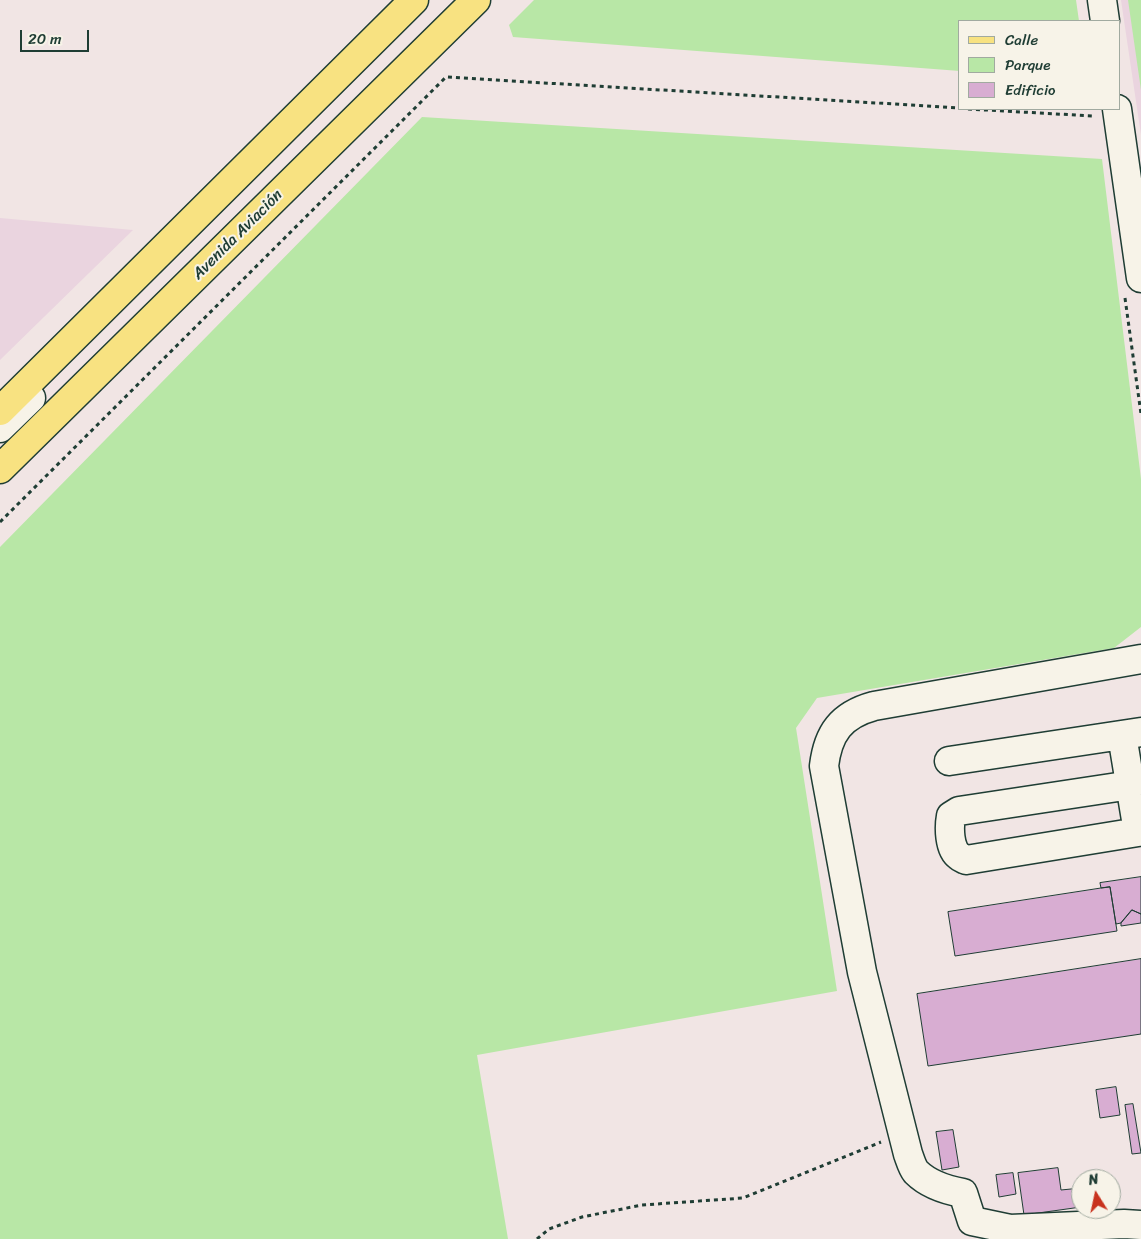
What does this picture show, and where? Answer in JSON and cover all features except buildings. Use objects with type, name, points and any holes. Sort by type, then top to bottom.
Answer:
[{"type":"main road","points":[[0,411],[414,0]]},
{"type":"main road","name":"Avenida Aviación","points":[[0,469],[476,0]]},
{"type":"lane","points":[[1102,0],[1105,20]]},
{"type":"lane","points":[[1118,113],[1141,278]]},
{"type":"lane","points":[[0,428],[32,397],[61,351]]},
{"type":"lane","points":[[1141,659],[859,710],[843,720],[832,734],[826,750],[824,766],[862,972],[902,1134],[915,1171],[944,1190],[963,1193],[972,1222],[1010,1228],[1141,1225]]},
{"type":"lane","points":[[949,761],[1132,733],[1131,785],[1138,832],[966,860],[958,856],[953,848],[949,824],[951,816],[959,810],[1131,785]]},
{"type":"path","points":[[0,522],[446,77],[958,108]]},
{"type":"path","points":[[1006,110],[1118,113]]},
{"type":"path","points":[[537,1239],[549,1229],[582,1217],[642,1205],[743,1198],[902,1134]]},
{"type":"shaded area","points":[[1121,0],[1141,0],[1141,135]]},
{"type":"shaded area","points":[[0,218],[133,230],[0,360]]},
{"type":"green space","points":[[534,0],[1076,0],[1079,20],[958,20],[958,71],[513,37],[509,25]]},
{"type":"green space","points":[[1128,0],[1141,0],[1141,90]]},
{"type":"green space","points":[[422,117],[1102,159],[1141,479],[1141,627],[1114,648],[817,698],[796,728],[837,991],[477,1055],[508,1239],[0,1239],[0,547]]}]
